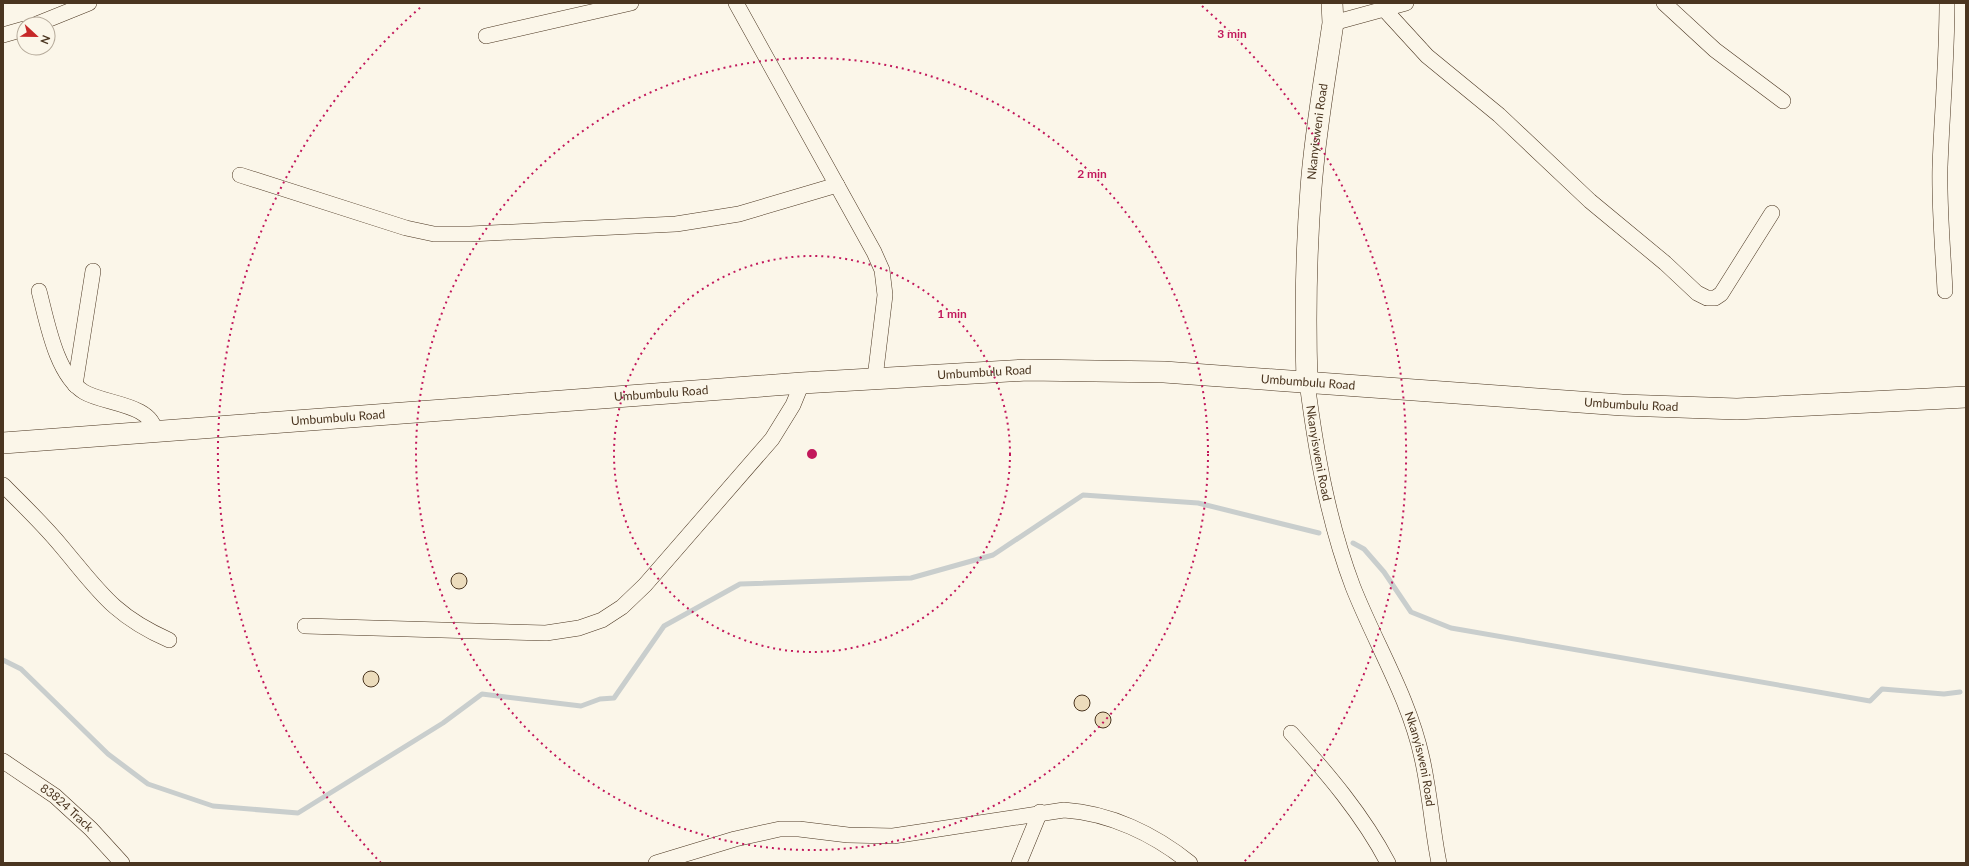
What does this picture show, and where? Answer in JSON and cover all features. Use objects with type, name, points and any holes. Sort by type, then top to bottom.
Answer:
[{"type":"main road","name":"Nkanyisweni Road","points":[[1307,382],[1305,313],[1311,194],[1332,13]]},
{"type":"main road","name":"Umbumbulu Road","points":[[3,443],[802,382],[1027,370],[1164,372],[1622,405],[1736,409],[1966,397]]},
{"type":"street","points":[[56,16],[89,3]]},
{"type":"street","points":[[486,36],[631,3]]},
{"type":"street","points":[[736,3],[837,184],[874,252],[882,270],[885,295],[875,378]]},
{"type":"street","points":[[1332,13],[1384,9],[1406,3]]},
{"type":"street","points":[[1664,3],[1715,50],[1783,100]]},
{"type":"street","points":[[1945,291],[1940,194],[1947,47],[1946,3]]},
{"type":"street","points":[[1384,9],[1427,56],[1499,114],[1590,201],[1665,263],[1697,293],[1707,298],[1715,298],[1721,294],[1772,212]]},
{"type":"street","points":[[3,35],[16,31]]},
{"type":"street","points":[[240,175],[406,228],[434,234],[676,224],[739,214],[837,184]]},
{"type":"street","points":[[75,385],[93,271]]},
{"type":"street","points":[[39,291],[57,353],[68,376],[75,385],[94,397],[139,411],[148,416],[153,421],[155,432]]},
{"type":"street","points":[[305,626],[546,633],[579,628],[602,620],[622,607],[645,585],[772,440],[793,405],[802,382]]},
{"type":"street","name":"Nkanyisweni Road","points":[[1307,382],[1316,451],[1337,544],[1354,590],[1393,674],[1416,738],[1422,758],[1439,863]]},
{"type":"street","points":[[3,485],[45,527],[100,594],[136,624],[169,640]]},
{"type":"street","points":[[1290,733],[1319,764],[1352,806],[1388,863]]},
{"type":"street","name":"83824 Track","points":[[3,761],[55,796],[92,828],[122,863]]},
{"type":"street","points":[[656,863],[728,841],[780,830],[799,829],[848,835],[893,836],[1040,812],[1064,810],[1081,811],[1103,816],[1137,829],[1164,843],[1190,863]]},
{"type":"street","points":[[1019,863],[1040,812]]},
{"type":"building","points":[[456,573],[462,573],[467,578],[465,587],[462,589],[456,589],[451,584],[451,578]]},
{"type":"building","points":[[368,671],[374,671],[379,676],[377,685],[374,687],[368,687],[363,682],[363,676]]},
{"type":"building","points":[[1079,695],[1085,695],[1090,700],[1088,709],[1085,711],[1079,711],[1074,706],[1074,700]]},
{"type":"building","points":[[1100,712],[1106,712],[1111,717],[1109,726],[1106,728],[1100,728],[1095,723],[1095,717]]},
{"type":"waterway","points":[[3,660],[21,669],[108,754],[148,784],[213,806],[298,813],[443,723],[482,694],[581,706],[600,699],[614,698],[664,626],[740,584],[911,578],[993,555],[1083,495],[1198,503],[1319,533]]},
{"type":"waterway","points":[[1353,543],[1364,549],[1384,572],[1411,612],[1451,628],[1870,701],[1882,689],[1944,694],[1960,692]]}]
